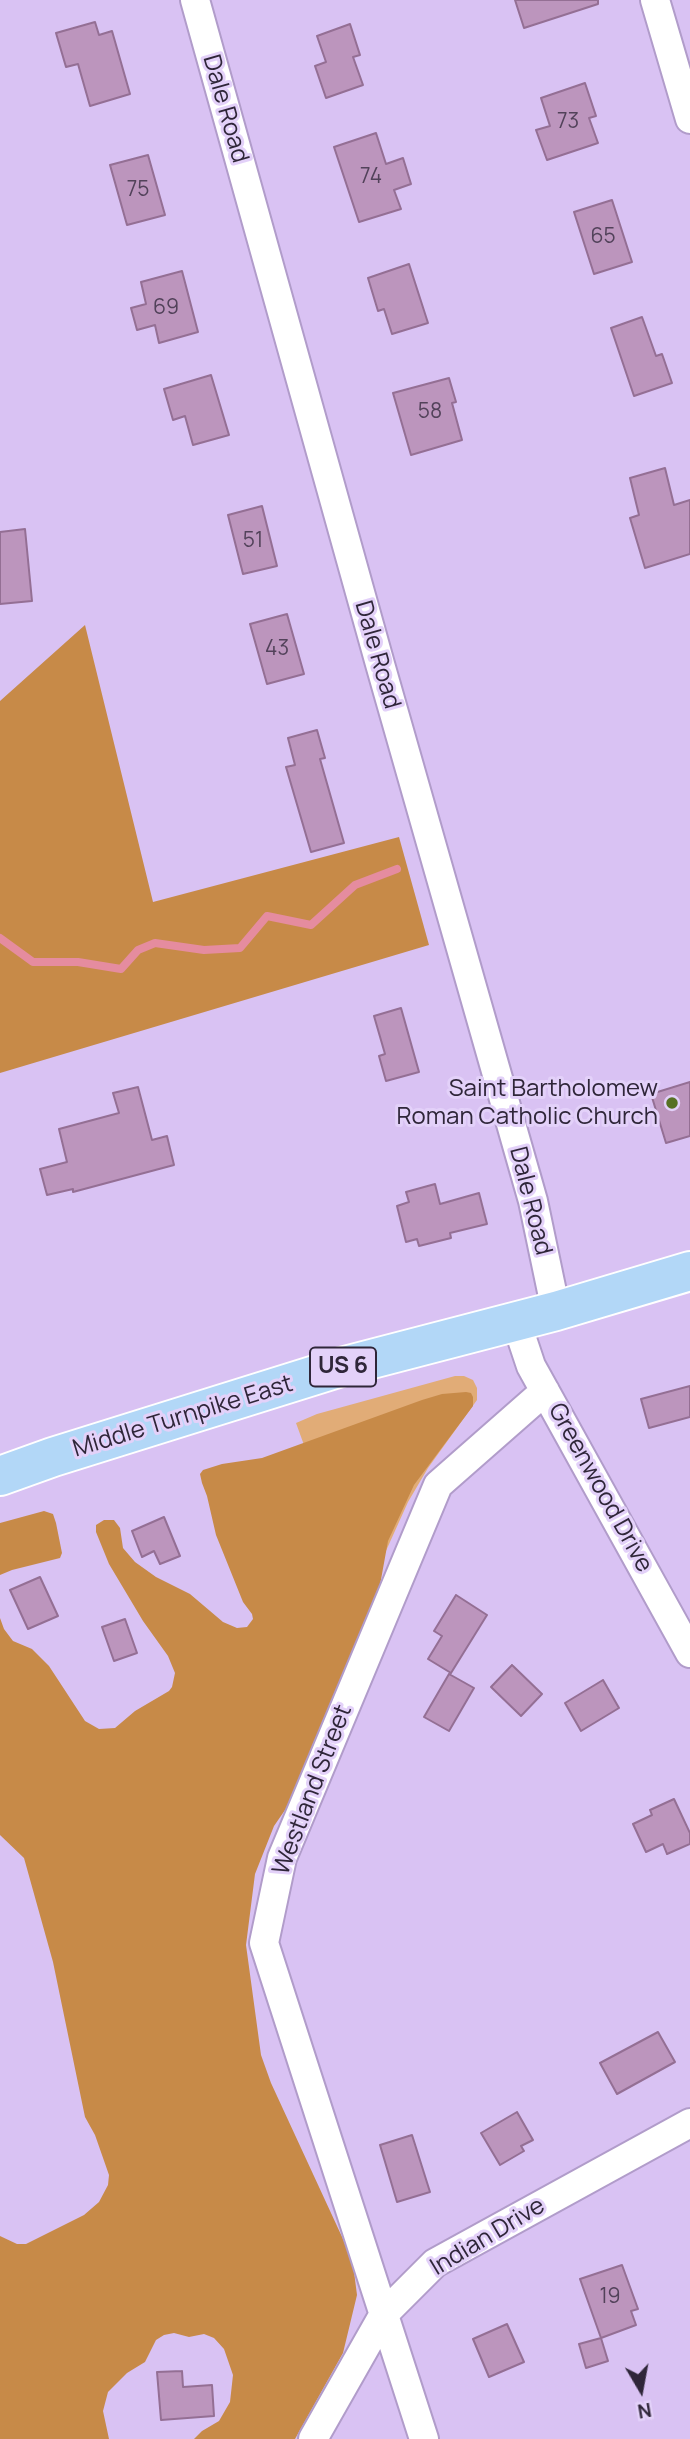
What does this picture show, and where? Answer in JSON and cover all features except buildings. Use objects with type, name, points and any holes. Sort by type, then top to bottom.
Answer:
[{"type":"main road","name":"Middle Turnpike East","points":[[0,1476],[341,1367],[556,1311],[690,1271]]},
{"type":"street","name":"Dale Road","points":[[195,0],[525,1175],[556,1311]]},
{"type":"street","points":[[655,0],[690,118]]},
{"type":"street","name":"Greenwood Drive","points":[[516,1321],[531,1366],[690,1653]]},
{"type":"street","name":"Westland Street","points":[[424,2439],[264,1943],[282,1858],[438,1485],[545,1391]]},
{"type":"street","name":"Indian Drive","points":[[313,2439],[384,2314],[435,2263],[690,2123]]},
{"type":"shaded area","points":[[85,625],[153,902],[399,837],[429,945],[0,1073],[0,701]]},
{"type":"shaded area","points":[[455,1376],[473,1380],[477,1388],[477,1400],[428,1468],[408,1502],[376,1573],[364,1610],[296,1423],[317,1414]]},
{"type":"shaded area","points":[[466,1392],[473,1397],[473,1406],[414,1485],[388,1541],[378,1596],[303,1784],[274,1826],[255,1874],[246,1945],[261,2055],[271,2083],[353,2264],[357,2295],[343,2353],[295,2439],[194,2439],[219,2421],[230,2402],[233,2375],[224,2349],[214,2338],[204,2334],[189,2337],[174,2333],[156,2340],[145,2362],[127,2373],[108,2392],[103,2411],[109,2439],[0,2439],[0,2236],[17,2244],[26,2244],[84,2215],[99,2202],[108,2185],[109,2175],[95,2135],[85,2117],[53,1962],[24,1858],[0,1835],[0,1618],[13,1641],[32,1649],[49,1666],[85,1721],[99,1729],[115,1728],[135,1711],[169,1691],[175,1673],[168,1656],[143,1621],[109,1564],[96,1532],[96,1525],[104,1520],[114,1520],[120,1528],[123,1548],[135,1562],[156,1577],[190,1594],[223,1622],[237,1628],[247,1627],[253,1619],[252,1614],[243,1602],[216,1535],[200,1474],[203,1470],[262,1458],[422,1400],[442,1394]]},
{"type":"shaded area","points":[[44,1511],[53,1514],[62,1553],[60,1558],[0,1575],[0,1523]]},
{"type":"waterway","points":[[0,938],[33,962],[78,962],[121,969],[138,950],[155,943],[204,950],[240,948],[267,916],[311,925],[355,885],[397,869]]},
{"type":"place","name":"Saint Bartholomew Roman Catholic Church","points":[[672,1103]]}]
